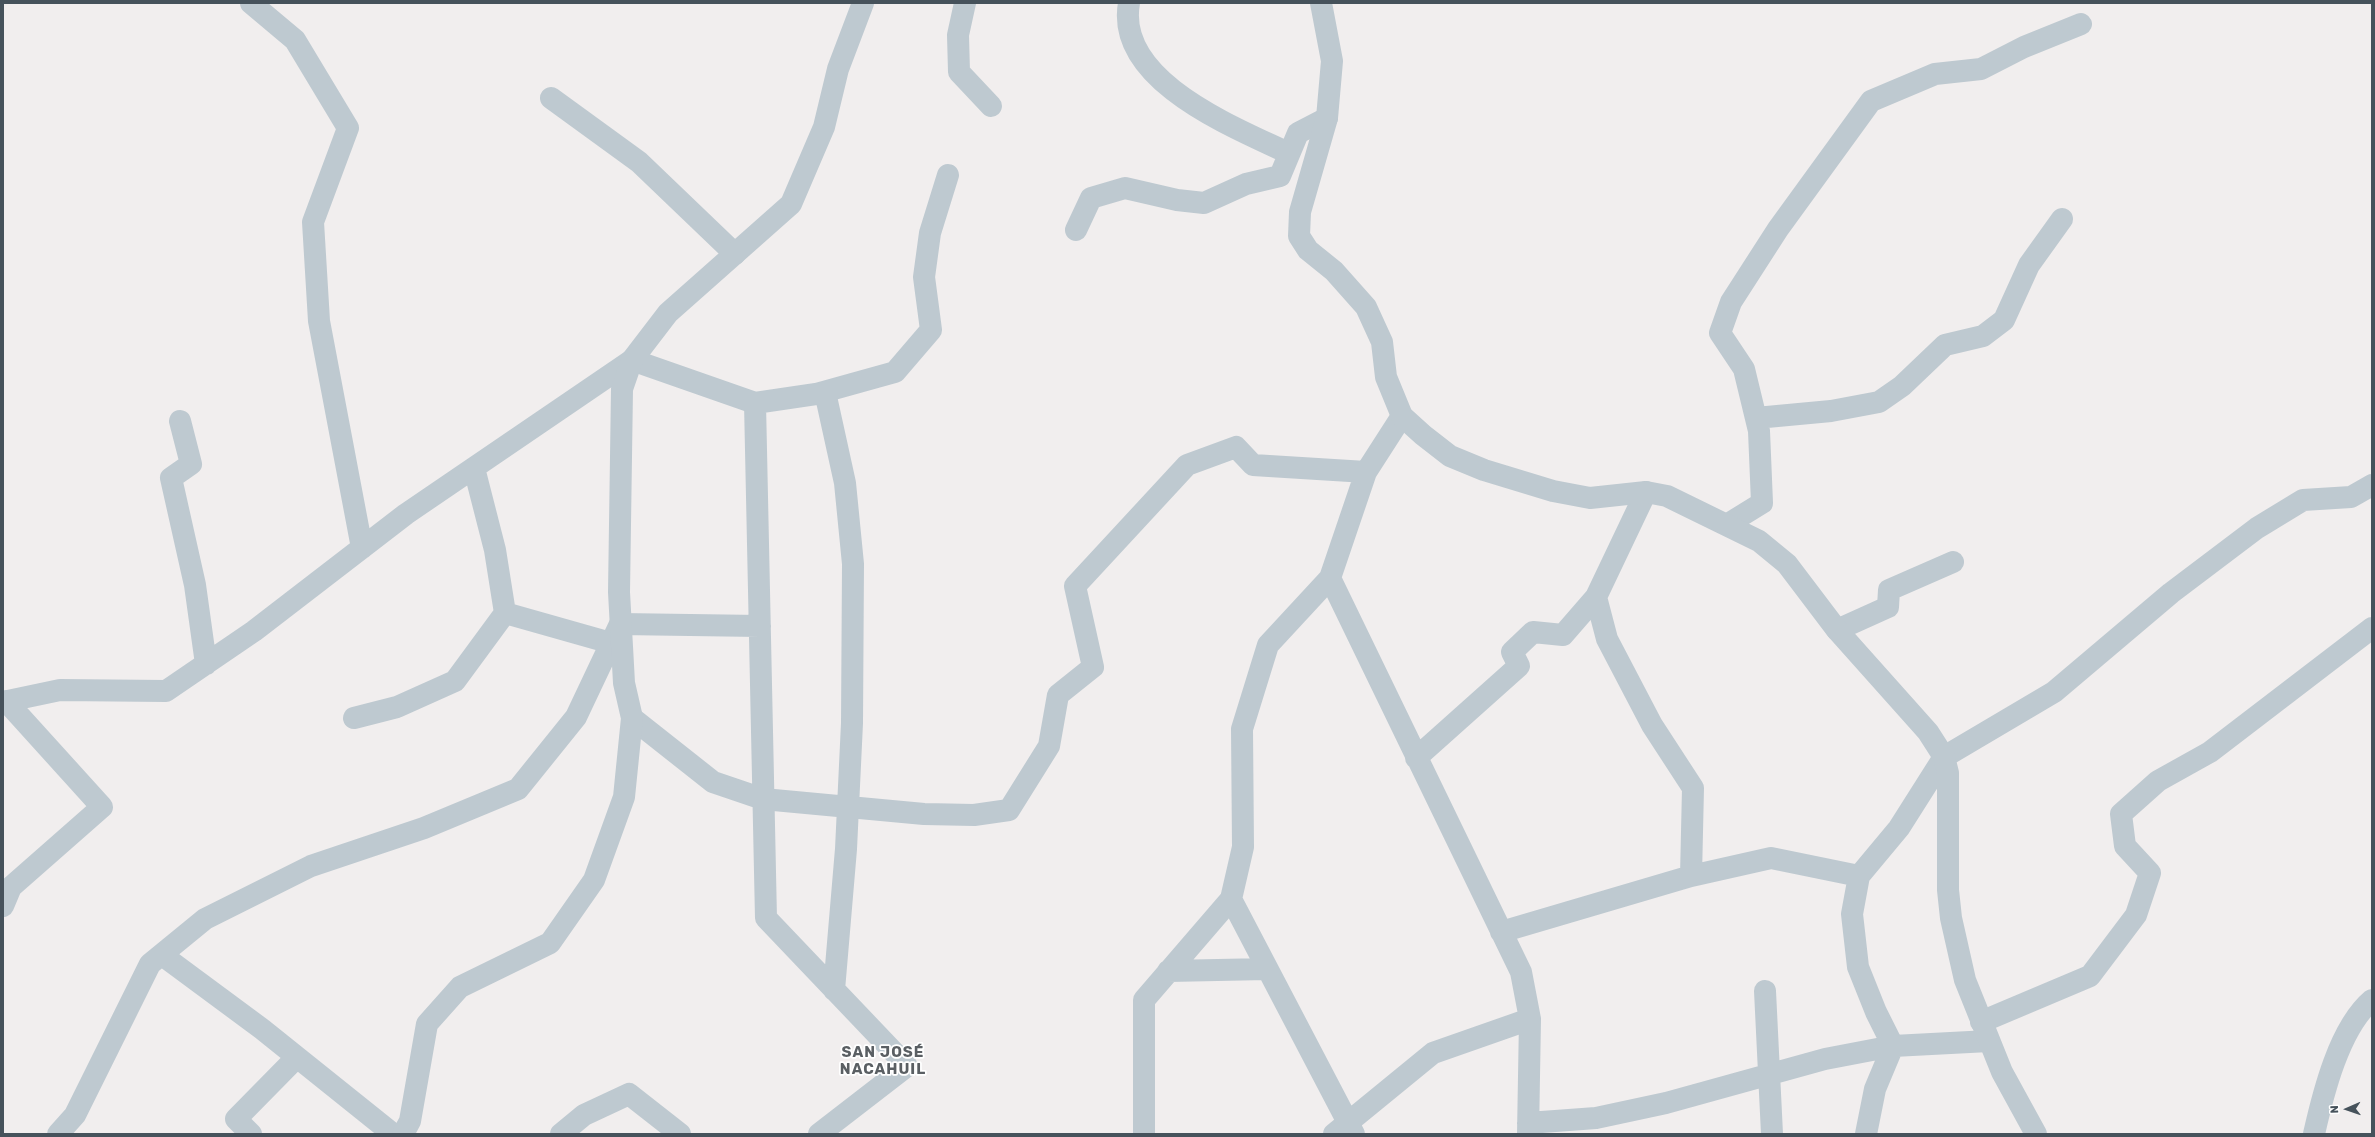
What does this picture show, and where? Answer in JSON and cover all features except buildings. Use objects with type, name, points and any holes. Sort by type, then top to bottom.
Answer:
[{"type":"street","points":[[251,3],[295,40],[348,128],[313,222],[320,321],[362,548]]},
{"type":"street","points":[[5,702],[60,690],[166,691],[254,631],[406,514],[632,360],[668,313],[791,204],[824,127],[838,69],[863,3]]},
{"type":"street","points":[[965,3],[958,35],[959,72],[991,106]]},
{"type":"street","points":[[1129,3],[1128,12],[1134,43],[1152,72],[1203,112],[1288,153]]},
{"type":"street","points":[[1321,3],[1332,61],[1327,118],[1300,212],[1299,236],[1308,250],[1334,271],[1366,307],[1382,342],[1386,377],[1402,416],[1450,456],[1484,470],[1553,491],[1590,498],[1646,492],[1667,496],[1728,524],[1759,541],[1787,564],[1836,630],[1928,732],[1944,757],[1948,773],[1948,890],[1951,918],[1966,980],[1985,1032],[2002,1072],[2036,1134]]},
{"type":"street","points":[[1728,524],[1762,503],[1759,432],[1744,368],[1720,333],[1731,302],[1774,236],[1870,100],[1935,74],[1982,69],[2024,47],[2081,24]]},
{"type":"street","points":[[551,98],[639,162],[735,254]]},
{"type":"street","points":[[1076,230],[1091,198],[1125,188],[1177,200],[1204,202],[1246,184],[1280,176],[1288,153],[1298,133],[1327,118]]},
{"type":"street","points":[[632,360],[755,403],[825,392],[896,372],[931,330],[924,277],[930,233],[948,175]]},
{"type":"street","points":[[1756,418],[1831,411],[1879,402],[1902,386],[1945,345],[1984,336],[2004,320],[2029,265],[2062,219]]},
{"type":"street","points":[[403,1134],[410,1121],[427,1024],[460,987],[550,943],[594,880],[624,798],[632,718],[624,683],[618,592],[622,389],[632,360]]},
{"type":"street","points":[[825,392],[845,483],[853,564],[852,723],[848,808],[834,990]]},
{"type":"street","points":[[755,403],[766,918],[907,1066],[819,1134]]},
{"type":"street","points":[[1144,1134],[1144,1000],[1231,899],[1243,848],[1242,729],[1268,645],[1330,578],[1366,472],[1402,416]]},
{"type":"street","points":[[180,420],[191,464],[171,478],[195,585],[206,664]]},
{"type":"street","points":[[632,718],[714,782],[763,800],[924,814],[974,815],[1009,810],[1049,746],[1058,695],[1093,667],[1076,586],[1187,465],[1236,448],[1252,465],[1366,472]]},
{"type":"street","points":[[354,718],[397,707],[455,681],[505,613],[495,550],[474,468]]},
{"type":"street","points":[[1866,1134],[1875,1089],[1893,1046],[1876,1012],[1858,967],[1852,914],[1858,876],[1899,828],[1944,757],[2054,692],[2171,593],[2257,528],[2303,500],[2351,497],[2372,485]]},
{"type":"street","points":[[1416,758],[1519,666],[1512,652],[1533,632],[1563,634],[1596,597],[1646,492]]},
{"type":"street","points":[[1836,630],[1888,607],[1889,590],[1953,562]]},
{"type":"street","points":[[1330,578],[1521,972],[1530,1019],[1528,1129],[1596,1118],[1666,1104],[1825,1059],[1893,1046],[1985,1032],[2090,976],[2136,915],[2150,873],[2125,846],[2121,814],[2158,781],[2210,752],[2372,628]]},
{"type":"street","points":[[1596,597],[1607,639],[1652,726],[1692,788],[1691,876]]},
{"type":"street","points":[[505,613],[611,643]]},
{"type":"street","points":[[620,624],[760,626]]},
{"type":"street","points":[[58,1134],[75,1115],[150,964],[205,919],[311,866],[424,828],[518,789],[576,718],[620,624]]},
{"type":"street","points":[[3,906],[11,887],[102,807],[5,702]]},
{"type":"street","points":[[1501,932],[1691,876],[1771,858],[1858,876]]},
{"type":"street","points":[[1231,899],[1346,1130],[1433,1053],[1530,1019]]},
{"type":"street","points":[[162,955],[393,1134]]},
{"type":"street","points":[[1168,971],[1267,969]]},
{"type":"street","points":[[1765,991],[1772,1134]]},
{"type":"street","points":[[2314,1134],[2326,1083],[2346,1038],[2369,1004]]},
{"type":"street","points":[[251,1134],[236,1119],[296,1058]]},
{"type":"street","points":[[561,1134],[584,1115],[629,1094],[680,1134]]},
{"type":"district","name":"SAN JOSÉ NACAHUIL","points":[[883,1062]]}]
